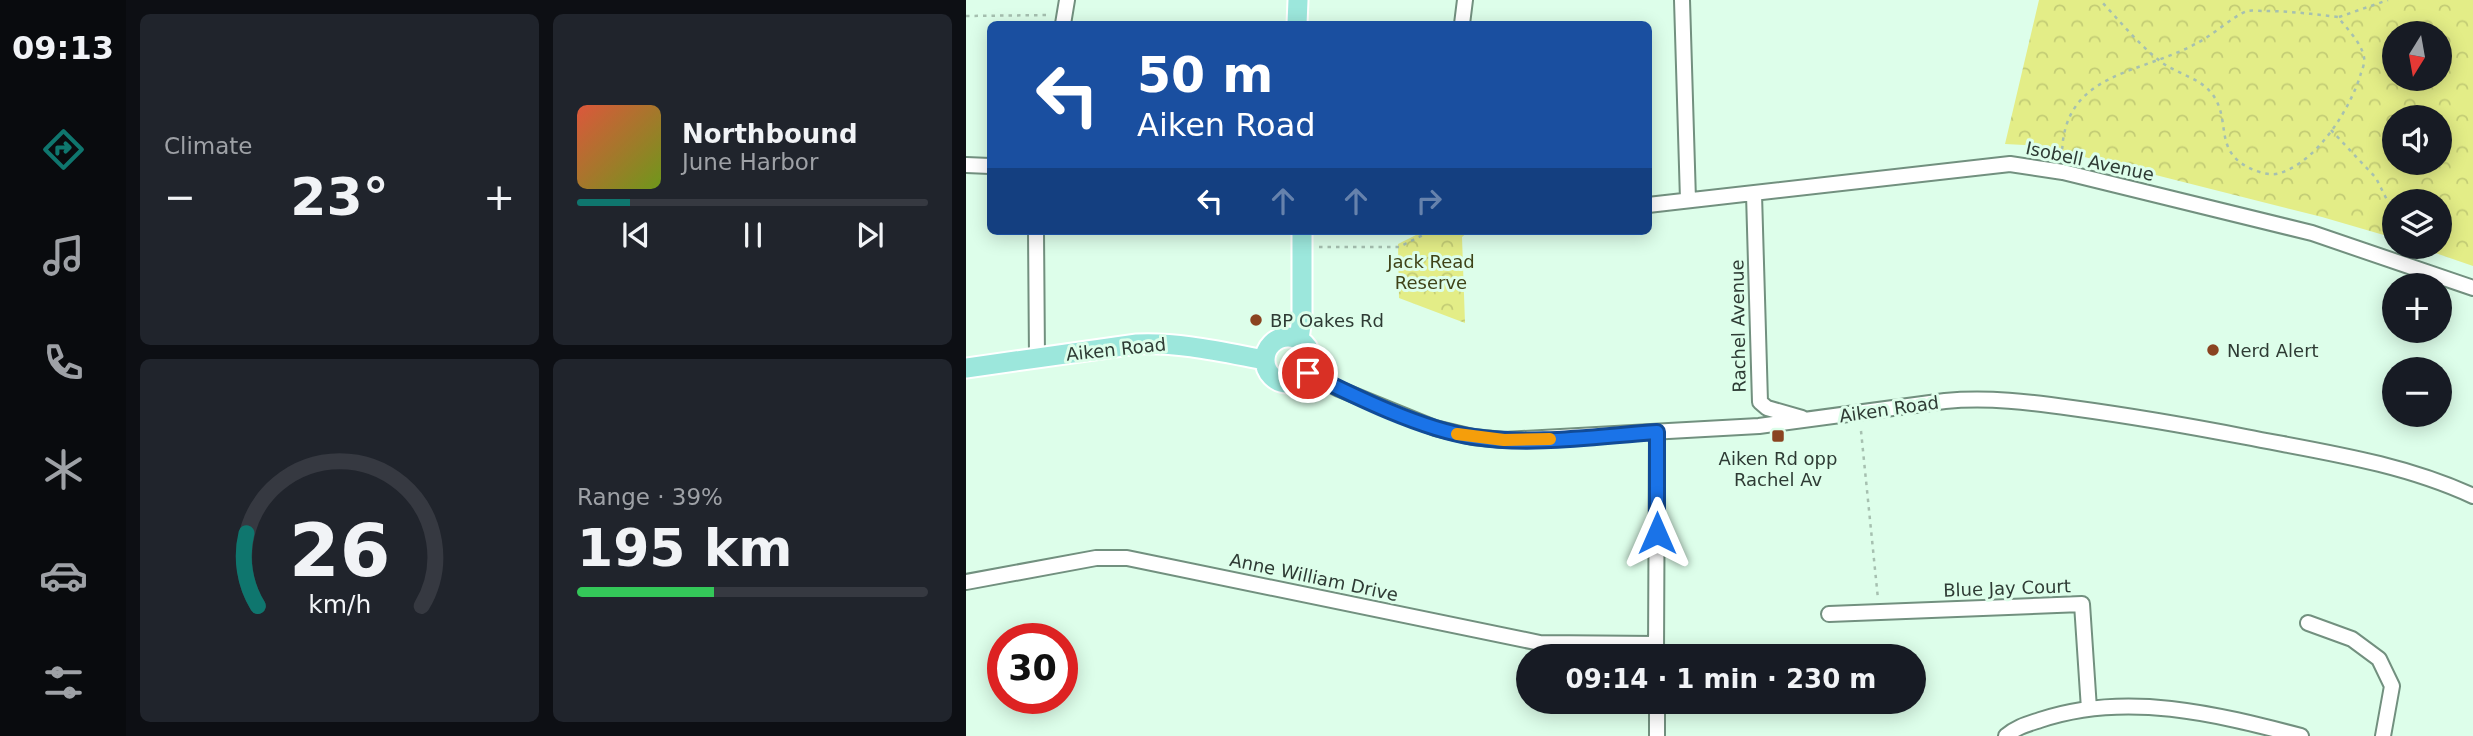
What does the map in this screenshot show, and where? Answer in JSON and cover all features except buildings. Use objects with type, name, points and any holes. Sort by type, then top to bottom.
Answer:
[{"type":"main road","points":[[1297,21],[1298,0]]},
{"type":"main road","points":[[1298,339],[1302,318],[1302,239]]},
{"type":"main road","points":[[1290,336],[1305,344],[1311,357],[1308,373],[1301,380],[1285,383],[1270,375],[1265,360],[1267,350],[1274,341],[1290,336]]},
{"type":"main road","name":"Aiken Road","points":[[966,368],[1158,343],[1179,344],[1265,360]]},
{"type":"street","points":[[1064,20],[1067,0]]},
{"type":"street","points":[[1462,21],[1465,0]]},
{"type":"street","points":[[1682,0],[1688,200]]},
{"type":"street","name":"Isobell Avenue","points":[[1652,204],[2010,164],[2063,172],[2312,233],[2473,288]]},
{"type":"street","points":[[966,165],[987,166]]},
{"type":"street","name":"Rachel Avenue","points":[[1754,194],[1760,402],[1767,408],[1810,420]]},
{"type":"street","points":[[1036,235],[1037,358]]},
{"type":"street","name":"Aiken Road","points":[[1308,373],[1339,389],[1436,428],[1472,437],[1504,440],[1657,432],[1810,420],[1971,398],[2034,403],[2199,428],[2362,460],[2431,479],[2473,496]]},
{"type":"street","points":[[1656,644],[1657,432]]},
{"type":"street","name":"Anne William Drive","points":[[966,582],[1096,558],[1127,558],[1540,643],[1557,644]]},
{"type":"street","name":"Blue Jay Court","points":[[1829,614],[2082,604],[2089,709]]},
{"type":"street","points":[[2308,623],[2352,639],[2379,659],[2392,686],[2383,736]]},
{"type":"street","points":[[2006,736],[2014,729],[2062,713],[2089,709],[2159,707],[2217,715],[2301,736]]},
{"type":"street","points":[[1657,714],[1657,736]]},
{"type":"path","points":[[2100,0],[2160,61],[2196,80],[2214,96],[2221,117],[2224,141],[2240,164],[2258,172],[2279,174],[2304,160],[2331,130],[2355,93],[2365,60],[2360,46],[2338,18]]},
{"type":"path","points":[[2063,172],[2062,142],[2074,106],[2096,86],[2129,69],[2160,61],[2198,43],[2248,11],[2294,11],[2338,18],[2388,0]]},
{"type":"path","points":[[966,16],[1064,20]]},
{"type":"path","points":[[2331,130],[2376,178],[2382,190]]},
{"type":"path","points":[[1302,239],[1399,247],[1424,235]]},
{"type":"path","points":[[1861,431],[1880,612]]},
{"type":"green space","points":[[2039,0],[2473,0],[2473,266],[2452,259],[2452,189],[2382,189],[2382,234],[2041,146],[2005,144]]},
{"type":"green space","name":"Jack Read Reserve","points":[[1416,235],[1464,235],[1462,237],[1465,323],[1399,298],[1398,244]]},
{"type":"slow traffic","points":[[1457,434],[1504,440],[1550,439]]},
{"type":"place","name":"BP Oakes Rd","points":[[1256,320]]},
{"type":"place","name":"Nerd Alert","points":[[2213,350]]},
{"type":"place","name":"Aiken Rd opp Rachel Av","points":[[1778,436]]},
{"type":"route","points":[[1308,373],[1339,389],[1436,428],[1472,437],[1504,440],[1657,432],[1657,533]]}]
